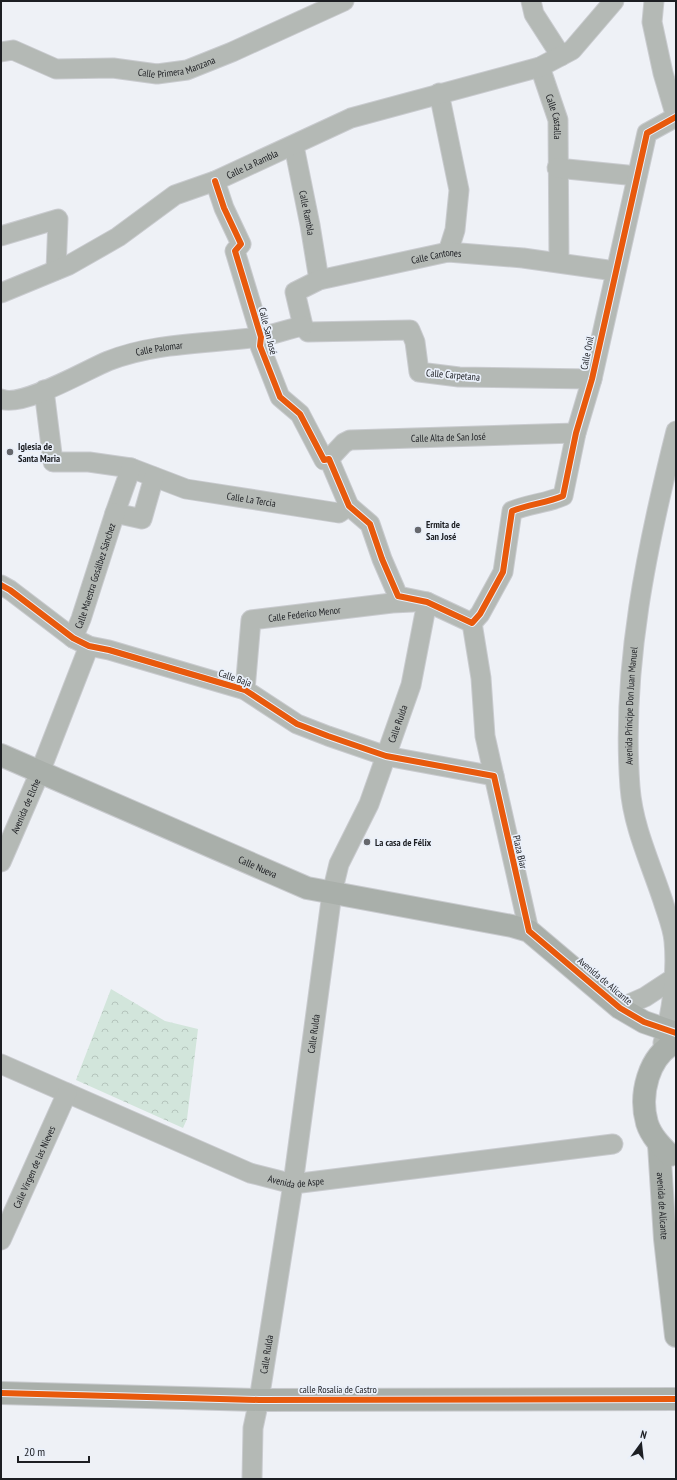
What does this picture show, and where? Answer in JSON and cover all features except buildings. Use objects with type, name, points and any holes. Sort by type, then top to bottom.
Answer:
[{"type":"street","name":"Calle Primera Manzana","points":[[1,52],[13,50],[56,68],[113,68],[157,74],[187,70],[232,52],[344,1]]},
{"type":"street","points":[[531,1],[534,14],[561,56]]},
{"type":"street","name":"Calle La Rambla","points":[[1,293],[56,270],[118,238],[175,195],[215,181],[294,146],[351,118],[540,67],[572,50],[614,1]]},
{"type":"street","points":[[654,1],[652,22],[663,73],[676,117]]},
{"type":"street","name":"Calle Castalla","points":[[540,67],[558,120],[557,168],[559,262]]},
{"type":"street","points":[[439,94],[459,190],[455,230],[448,252]]},
{"type":"street","name":"Calle Onil","points":[[472,623],[480,614],[503,572],[512,511],[528,505],[547,503],[563,496],[576,433],[592,379],[647,133],[676,117]]},
{"type":"street","name":"Calle Rambla","points":[[294,146],[310,225],[319,280]]},
{"type":"street","points":[[557,168],[637,176]]},
{"type":"street","name":"Calle San José","points":[[215,181],[224,208],[241,244],[234,251],[261,336],[260,346],[280,397],[300,414],[324,460],[329,460],[349,506],[370,524],[382,559],[398,596],[427,602]]},
{"type":"street","points":[[1,236],[58,219],[56,270]]},
{"type":"street","name":"Calle Cantones","points":[[303,326],[295,292],[319,280],[448,252],[559,262],[615,271]]},
{"type":"street","name":"Calle Palomar","points":[[1,399],[5,401],[24,399],[107,361],[137,350],[261,336],[303,326]]},
{"type":"street","name":"Calle Carpetana","points":[[303,326],[308,332],[410,330],[415,342],[419,372],[459,377],[592,379]]},
{"type":"street","name":"Calle La Tercia","points":[[44,390],[53,462],[88,462],[131,468],[186,489],[339,513],[349,506]]},
{"type":"street","name":"Avenida Príncipe Don Juan Manuel","points":[[673,1035],[675,979],[674,940],[654,874],[634,821],[628,751],[630,697],[637,617],[662,488],[676,431]]},
{"type":"street","name":"Calle Alta de San José","points":[[329,460],[344,443],[350,440],[576,433]]},
{"type":"street","points":[[131,468],[115,513],[142,520],[154,477]]},
{"type":"street","name":"Calle Maestra Gosálbez Sánchez","points":[[81,642],[81,619],[115,513]]},
{"type":"street","name":"Calle Baja","points":[[1,585],[81,642],[245,690],[298,724],[386,756],[494,776]]},
{"type":"street","points":[[427,602],[472,623]]},
{"type":"street","name":"Calle Federico Menor","points":[[245,690],[251,620],[392,603],[427,602]]},
{"type":"street","name":"Calle Rulda","points":[[252,1479],[253,1428],[259,1400],[293,1184],[332,893],[339,864],[369,804],[411,685],[427,602]]},
{"type":"street","name":"Plaza Biar","points":[[472,623],[481,678],[484,736],[529,931]]},
{"type":"street","points":[[40,772],[81,642]]},
{"type":"street","name":"Calle Nueva","points":[[1,755],[307,888],[512,926],[529,931]]},
{"type":"street","name":"Avenida de Elche","points":[[1,862],[40,772]]},
{"type":"street","name":"Avenida de Alicante","points":[[529,931],[620,1008],[644,1022],[673,1035]]},
{"type":"street","points":[[620,1008],[646,997],[675,979]]},
{"type":"street","points":[[673,1035],[647,1077],[643,1100],[647,1124],[659,1145],[676,1159]]},
{"type":"street","name":"Avenida de Aspe","points":[[1,1064],[250,1173],[293,1184],[613,1144]]},
{"type":"street","name":"Calle Virgen de las Nieves","points":[[1,1240],[67,1093]]},
{"type":"street","name":"avenida de Alicante","points":[[659,1145],[668,1266]]},
{"type":"street","name":"avenida de Alicante","points":[[668,1266],[676,1217]]},
{"type":"street","points":[[668,1266],[676,1336]]},
{"type":"street","name":"calle Rosalía de Castro","points":[[1,1393],[259,1400],[676,1399]]},
{"type":"green space","points":[[111,989],[165,1021],[198,1029],[187,1119],[183,1128],[76,1080]]},
{"type":"cycle path","points":[[215,181],[224,208],[241,244],[235,251],[261,337],[260,346],[280,397],[300,414],[324,460],[329,459],[349,506],[370,524],[382,559],[398,596],[427,602],[472,623],[480,614],[503,572],[512,511],[563,496],[576,433],[592,379],[647,133],[676,117]]},
{"type":"cycle path","points":[[1,585],[10,590],[73,638],[89,646],[109,650],[245,690],[297,724],[386,756],[494,776],[529,931],[620,1008],[644,1022],[676,1033]]},
{"type":"cycle path","points":[[1,1393],[259,1400],[676,1399]]},
{"type":"place","name":"Iglesia de Santa Maria","points":[[10,452]]},
{"type":"place","name":"Ermita de San José","points":[[418,530]]},
{"type":"place","name":"La casa de Félix","points":[[367,842]]}]
